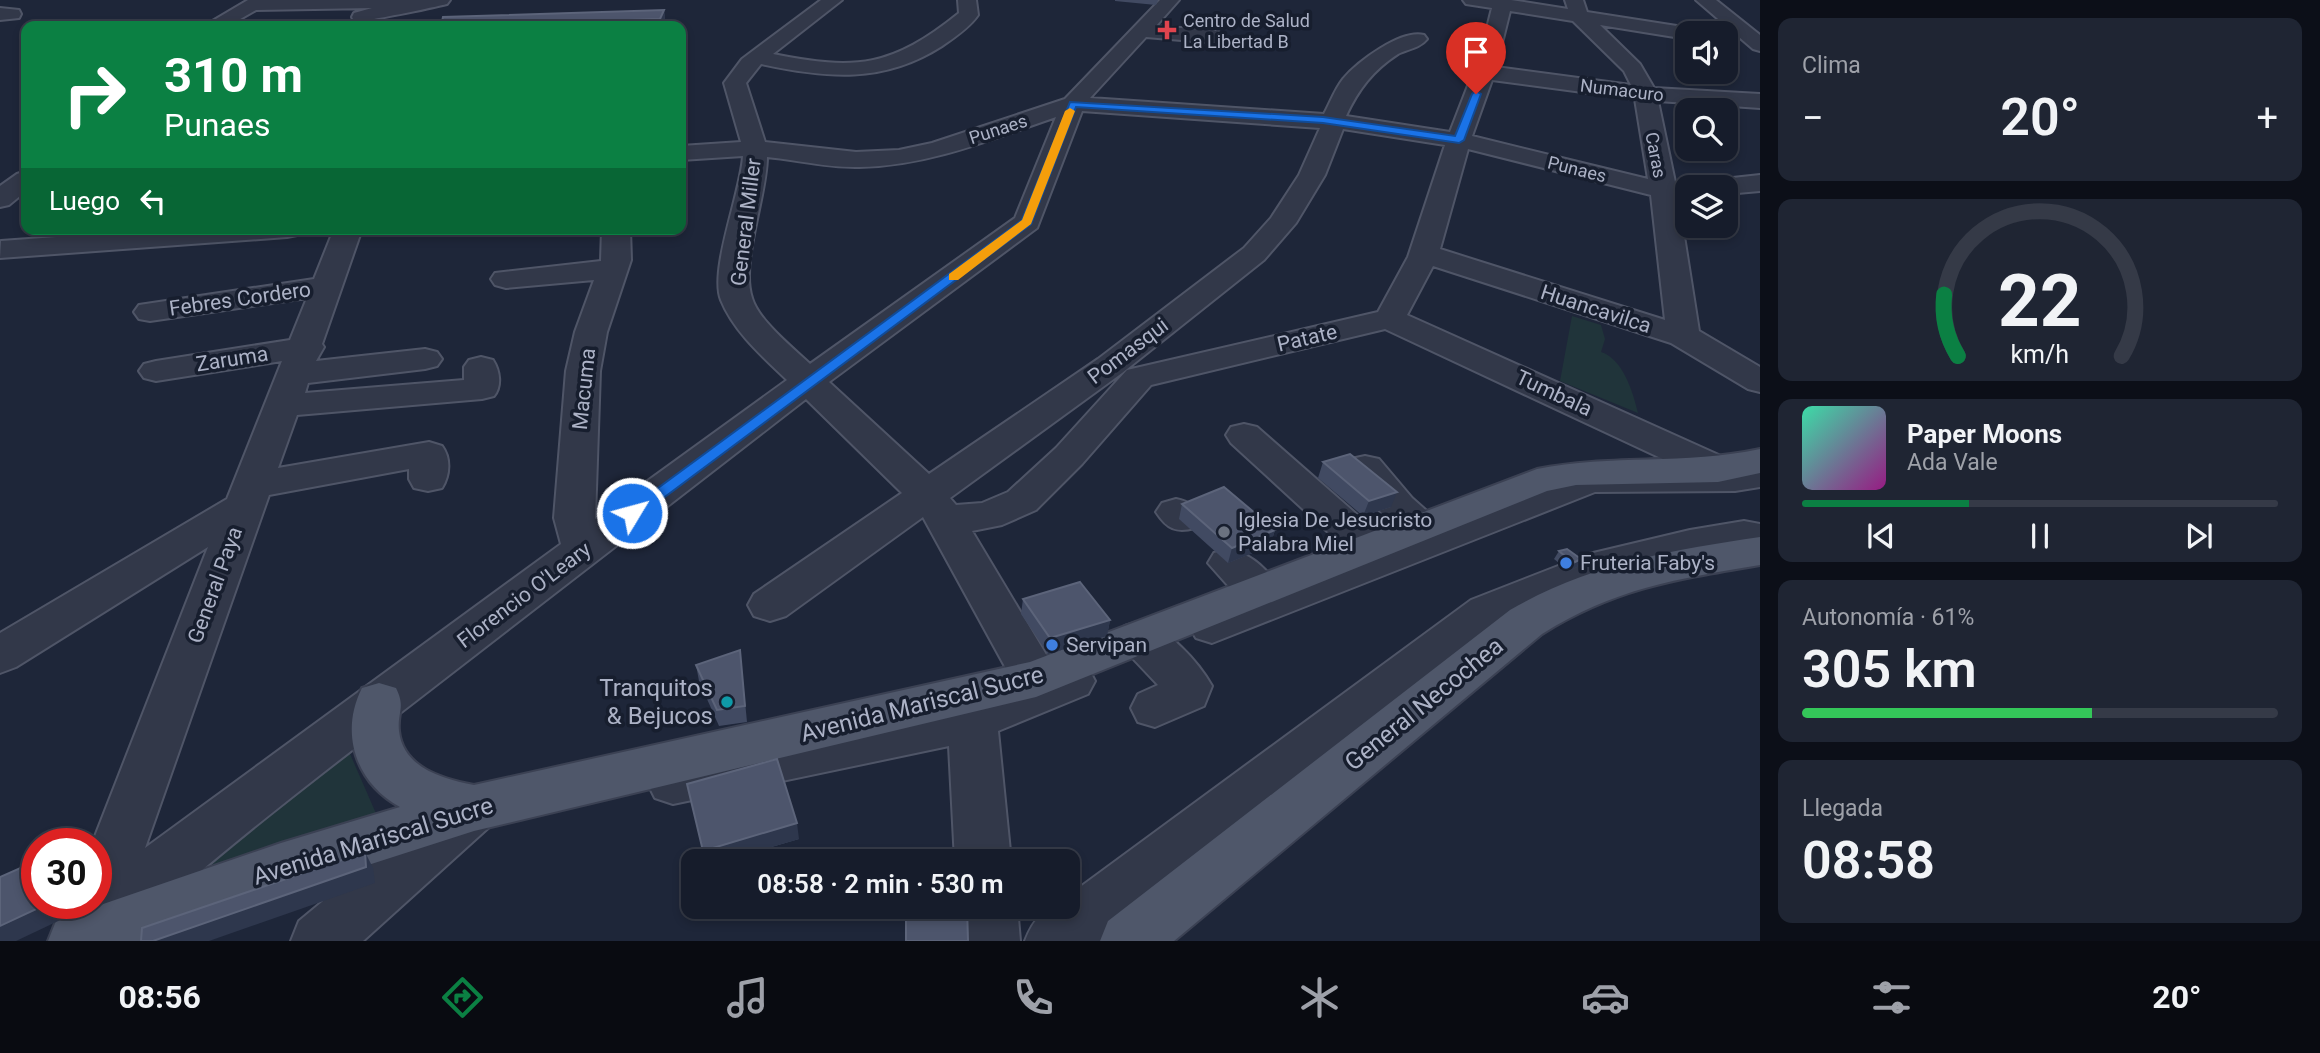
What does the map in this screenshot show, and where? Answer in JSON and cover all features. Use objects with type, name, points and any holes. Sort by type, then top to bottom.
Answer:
[{"type":"main road","name":"Avenida Mariscal Sucre","points":[[94,940],[281,867],[460,820],[970,708],[1036,679],[1146,644],[1244,577],[1371,548],[1550,478],[1603,472],[1739,472],[1760,461]]},
{"type":"main road","name":"General Necochea","points":[[1129,941],[1526,622],[1566,598],[1662,566],[1760,551]]},
{"type":"main road","points":[[379,702],[374,730],[382,757],[398,778],[418,794],[440,802],[460,820]]},
{"type":"street","name":"General Miller","points":[[832,0],[756,57],[735,83],[755,148],[736,268],[736,299],[761,336],[936,507],[1036,679]]},
{"type":"street","points":[[756,57],[820,71],[854,72],[885,66],[944,38],[969,15],[967,0]]},
{"type":"street","name":"Florencio O'Leary","points":[[94,940],[187,848],[379,702],[584,552],[809,380],[1027,222],[1073,104],[1170,0]]},
{"type":"street","points":[[1472,0],[1577,9],[1647,28],[1675,31]]},
{"type":"street","points":[[1705,0],[1760,44]]},
{"type":"street","points":[[216,2],[387,2]]},
{"type":"street","points":[[223,21],[258,2]]},
{"type":"street","points":[[1389,318],[1424,254],[1459,140],[1484,72],[1502,2]]},
{"type":"street","points":[[351,21],[395,7],[441,6]]},
{"type":"street","name":"Caras","points":[[1577,9],[1633,68],[1645,94],[1675,190]]},
{"type":"street","points":[[1647,28],[1675,46]]},
{"type":"street","points":[[1141,31],[1217,37]]},
{"type":"street","name":"Pomasqui","points":[[770,605],[936,507],[1125,371],[1254,254],[1282,223],[1312,175],[1351,83],[1391,50],[1417,39]]},
{"type":"street","points":[[1738,40],[1760,44]]},
{"type":"street","name":"Numacuro","points":[[1484,72],[1645,94],[1760,101]]},
{"type":"street","points":[[1733,84],[1760,101]]},
{"type":"street","name":"Punaes","points":[[686,153],[755,148],[856,160],[899,157],[938,149],[1073,104],[1333,121],[1459,140],[1675,190]]},
{"type":"street","points":[[0,199],[21,183]]},
{"type":"street","points":[[1738,185],[1760,183]]},
{"type":"street","points":[[1,250],[205,235]]},
{"type":"street","name":"General Paya","points":[[94,940],[249,496],[346,235]]},
{"type":"street","name":"Macuma","points":[[584,552],[574,518],[583,371],[591,332],[613,269],[616,235]]},
{"type":"street","name":"Caras","points":[[1678,238],[1683,336]]},
{"type":"street","name":"Huancavilca","points":[[1424,254],[1683,336],[1760,382]]},
{"type":"street","points":[[506,279],[613,269]]},
{"type":"street","name":"Febres Cordero","points":[[150,312],[329,286]]},
{"type":"street","name":"Patate","points":[[1125,371],[1389,318]]},
{"type":"street","name":"Tumbala","points":[[1389,318],[1739,472]]},
{"type":"street","points":[[296,375],[425,359]]},
{"type":"street","points":[[296,375],[482,389],[481,367]]},
{"type":"street","name":"Zaruma","points":[[156,371],[296,375]]},
{"type":"street","points":[[936,507],[988,516],[1022,501],[1069,456],[1125,371]]},
{"type":"street","points":[[1244,435],[1371,548]]},
{"type":"street","points":[[0,655],[249,496],[429,454],[428,479]]},
{"type":"street","points":[[1365,468],[1381,489],[1422,528]]},
{"type":"street","points":[[983,849],[970,708],[1591,480],[1735,479],[1739,472]]},
{"type":"street","points":[[1054,941],[1487,611],[1588,569],[1690,544],[1744,535],[1760,538]]},
{"type":"street","points":[[1146,644],[1189,690],[1155,708]]},
{"type":"street","points":[[320,941],[460,820]]},
{"type":"street","points":[[989,919],[991,941]]},
{"type":"shaded area","points":[[1572,316],[1601,325],[1605,339],[1601,352],[1609,356],[1621,369],[1630,386],[1638,413],[1560,381]]},
{"type":"shaded area","points":[[344,740],[378,818],[166,894]]},
{"type":"building","points":[[664,10],[660,19],[597,21],[442,21],[443,17]]},
{"type":"building","points":[[1350,454],[1397,492],[1369,501],[1323,462]]},
{"type":"building","points":[[1224,487],[1275,530],[1232,548],[1182,504]]},
{"type":"building","points":[[1567,549],[1581,559],[1573,563],[1559,551]]},
{"type":"building","points":[[1080,582],[1110,620],[1050,638],[1023,599]]},
{"type":"building","name":"Tranquitos & Bejucos","points":[[740,650],[745,706],[717,710],[696,665]]},
{"type":"building","points":[[777,759],[797,823],[703,849],[687,784]]},
{"type":"building","points":[[365,852],[366,867],[153,941],[141,941],[142,928]]},
{"type":"building","points":[[21,868],[21,916],[0,926],[0,877]]},
{"type":"building","points":[[906,919],[967,919],[968,941],[906,941]]},
{"type":"slow traffic","points":[[954,277],[1027,222],[1070,111]]},
{"type":"place","name":"Centro de Salud La Libertad B","points":[[1167,30]]},
{"type":"place","name":"Iglesia De Jesucristo Palabra Miel","points":[[1224,532]]},
{"type":"place","name":"Fruteria Faby's","points":[[1566,563]]},
{"type":"place","name":"Servipan","points":[[1052,645]]},
{"type":"place","name":"Tranquitos & Bejucos","points":[[727,702]]},
{"type":"route","points":[[632,513],[802,385],[1002,243],[1027,222],[1073,104],[1323,120],[1459,140],[1476,94]]}]
